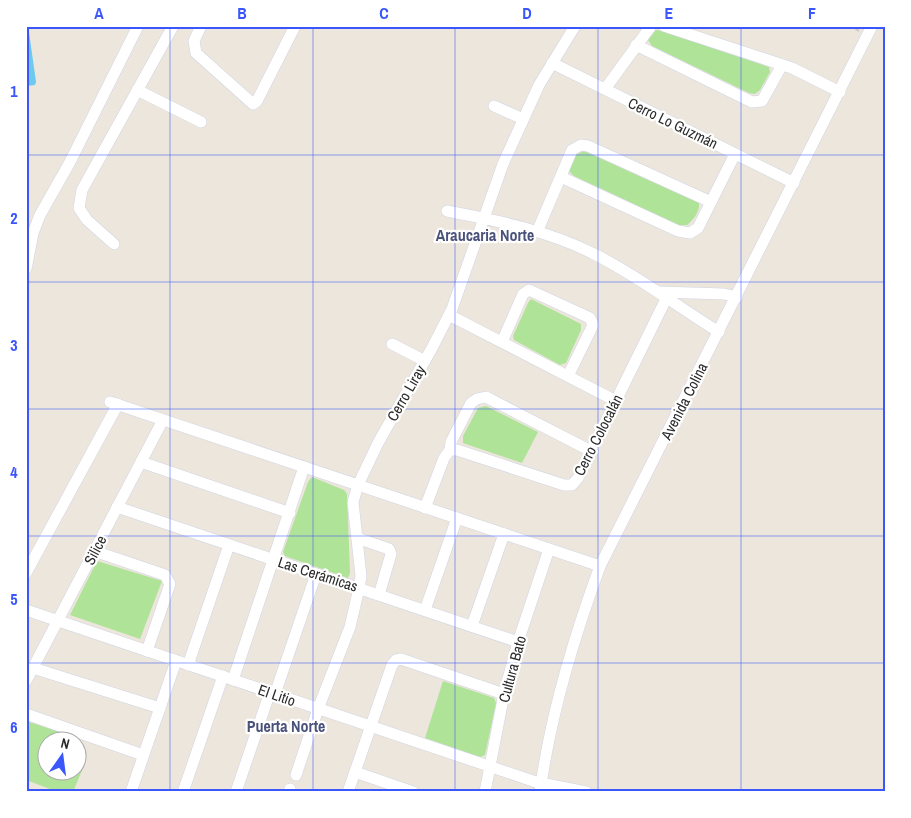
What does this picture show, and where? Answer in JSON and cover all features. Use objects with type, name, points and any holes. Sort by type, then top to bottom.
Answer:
[{"type":"street","points":[[26,269],[33,233],[40,215],[70,162],[138,26]]},
{"type":"street","points":[[114,244],[87,220],[79,208],[82,190],[173,26]]},
{"type":"street","points":[[201,26],[194,41],[196,53],[253,104],[257,101],[295,26]]},
{"type":"street","name":"Cerro Liray","points":[[296,774],[318,709],[348,633],[359,588],[361,576],[354,502],[358,485],[378,443],[449,315],[503,164],[523,119],[552,63],[575,26]]},
{"type":"street","points":[[605,90],[651,26]]},
{"type":"street","points":[[664,26],[792,68],[840,92]]},
{"type":"street","name":"Avenida Colina","points":[[540,788],[569,661],[585,607],[600,566],[840,92],[870,27]]},
{"type":"street","points":[[636,45],[752,102],[762,101],[782,65]]},
{"type":"street","name":"Cerro Lo Guzmán","points":[[552,63],[794,183]]},
{"type":"street","points":[[137,90],[201,122]]},
{"type":"street","points":[[494,106],[523,119]]},
{"type":"street","points":[[538,232],[572,150],[581,145],[588,146],[711,202]]},
{"type":"street","points":[[561,177],[678,232],[690,233],[698,228],[734,154]]},
{"type":"street","points":[[447,211],[518,225],[596,255],[663,295],[719,332]]},
{"type":"street","points":[[502,342],[523,294],[530,290],[590,318],[593,325],[568,376]]},
{"type":"street","points":[[663,295],[724,294],[737,297]]},
{"type":"street","name":"Cerro Colocalán","points":[[450,450],[457,450],[564,485],[572,485],[578,478],[616,401],[663,295]]},
{"type":"street","points":[[449,315],[616,401]]},
{"type":"street","points":[[392,344],[425,361]]},
{"type":"street","points":[[425,508],[444,458],[450,450],[451,442],[471,403],[477,399],[486,398],[591,451]]},
{"type":"street","points":[[26,573],[114,403],[600,566]]},
{"type":"street","name":"Silice","points":[[26,681],[163,420]]},
{"type":"street","points":[[141,462],[290,513]]},
{"type":"street","points":[[183,792],[274,560],[304,467]]},
{"type":"street","name":"Las Cerámicas","points":[[117,507],[518,642]]},
{"type":"street","points":[[425,610],[457,518]]},
{"type":"street","points":[[472,626],[504,534]]},
{"type":"street","points":[[357,538],[389,549],[392,554],[379,595]]},
{"type":"street","points":[[188,665],[229,545]]},
{"type":"street","name":"Cultura Bato","points":[[485,792],[504,694],[518,642],[549,549]]},
{"type":"street","points":[[94,551],[165,575],[170,584],[147,651]]},
{"type":"street","points":[[236,792],[316,574]]},
{"type":"street","name":"El Litio","points":[[26,610],[371,726],[489,767],[540,788],[586,792]]},
{"type":"street","points":[[348,792],[392,665],[396,660],[401,659],[504,694]]},
{"type":"street","points":[[131,792],[176,661]]},
{"type":"street","points":[[33,668],[160,708]]},
{"type":"street","points":[[26,714],[144,755]]},
{"type":"street","points":[[355,772],[413,792]]},
{"type":"green space","points":[[656,30],[769,67],[770,72],[760,90],[755,94],[749,93],[652,46],[648,40]]},
{"type":"green space","points":[[584,151],[699,203],[696,215],[687,225],[679,225],[574,176],[569,171],[575,155]]},
{"type":"green space","points":[[531,299],[581,324],[581,330],[566,363],[560,365],[514,340],[513,336]]},
{"type":"green space","points":[[486,406],[538,432],[522,463],[463,443],[463,436],[478,408]]},
{"type":"green space","points":[[312,477],[344,490],[347,494],[350,573],[348,578],[285,556],[283,552],[308,482]]},
{"type":"green space","points":[[97,561],[162,581],[140,639],[70,615]]},
{"type":"green space","points":[[443,681],[494,698],[496,703],[485,755],[480,757],[425,738]]},
{"type":"green space","points":[[26,721],[54,730],[38,730],[38,780],[78,780],[73,792],[58,792],[26,780]]},
{"type":"water","points":[[26,28],[29,32],[36,82],[35,85],[26,86]]},
{"type":"district","name":"Araucaria Norte","points":[[485,235]]},
{"type":"district","name":"Puerta Norte","points":[[286,726]]}]
